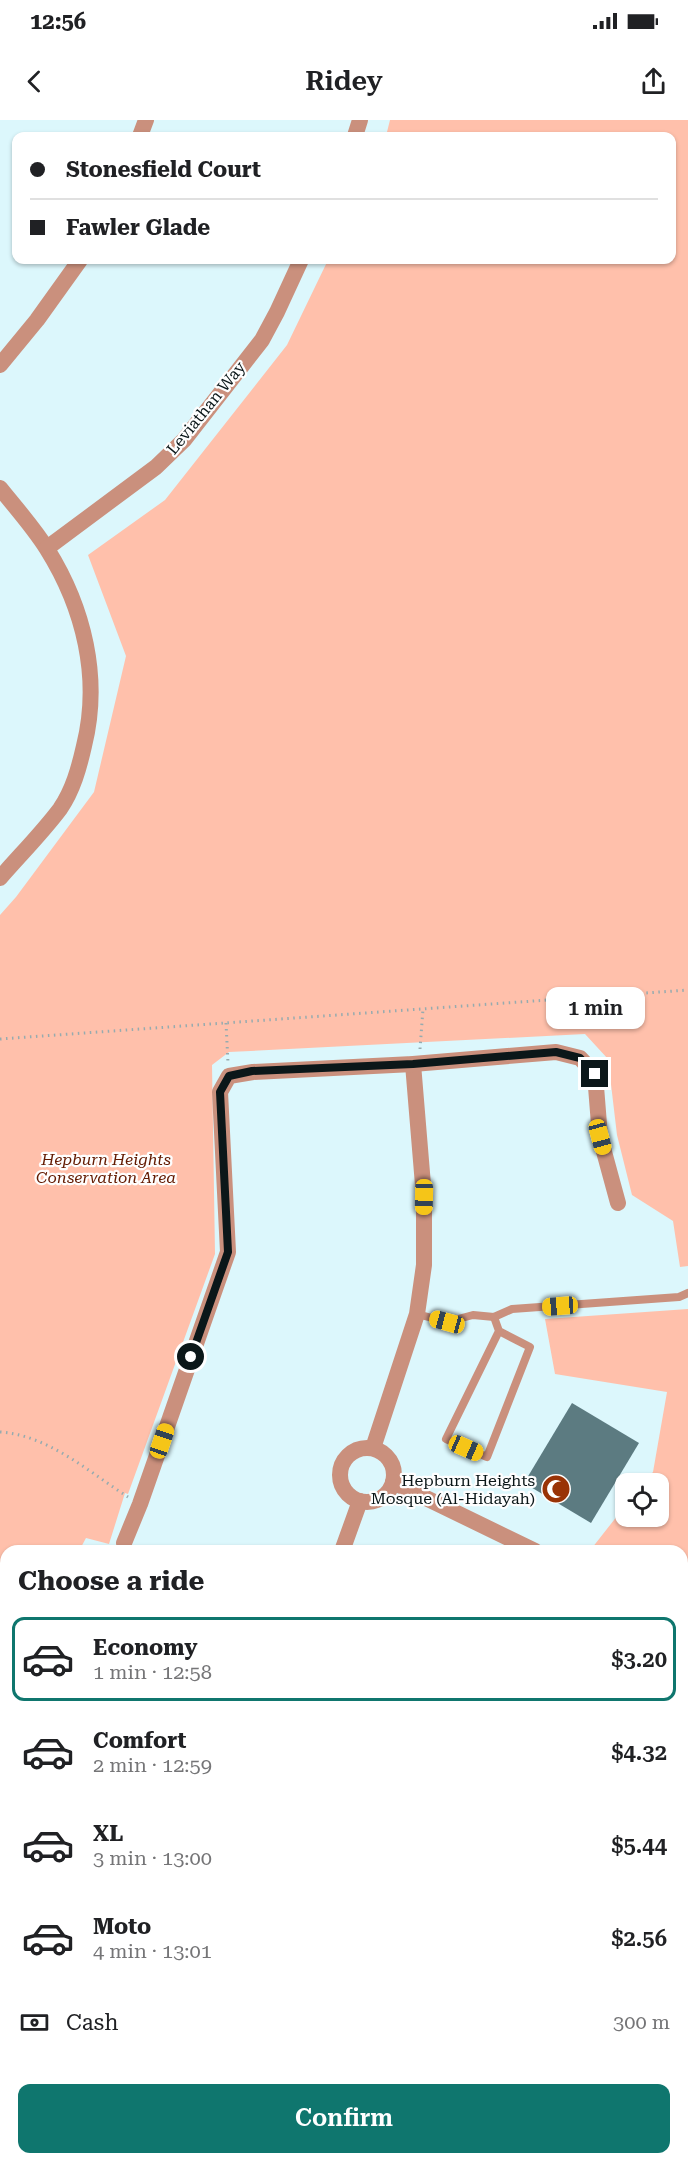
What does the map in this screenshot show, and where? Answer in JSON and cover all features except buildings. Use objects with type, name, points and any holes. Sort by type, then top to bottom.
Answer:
[{"type":"street","points":[[0,365],[37,320],[77,264]]},
{"type":"street","name":"Leviathan Way","points":[[46,548],[156,467],[184,440],[262,340],[299,264]]},
{"type":"street","points":[[0,488],[46,548],[61,574],[73,602],[91,666],[91,701],[87,735],[75,781],[60,808],[0,878]]},
{"type":"street","points":[[124,1543],[140,1504],[228,1252],[220,1092],[229,1076],[252,1071],[413,1064],[556,1052],[580,1058],[595,1074],[600,1137],[618,1203]]},
{"type":"street","points":[[374,1448],[417,1314],[424,1265],[424,1197],[413,1064]]},
{"type":"street","points":[[374,1448],[389,1459],[393,1467],[393,1482],[389,1491],[382,1497],[373,1501],[360,1501],[345,1491],[339,1473],[348,1455],[356,1450],[374,1448]]},
{"type":"street","points":[[393,1482],[511,1545]]},
{"type":"street","points":[[344,1545],[360,1501]]},
{"type":"lane","points":[[417,1314],[447,1322],[473,1315],[494,1317],[512,1309],[679,1297],[688,1293]]},
{"type":"lane","points":[[494,1317],[499,1331],[530,1347],[487,1457],[446,1439],[499,1331]]},
{"type":"path","points":[[0,1039],[688,990]]},
{"type":"path","points":[[413,1064],[420,1052],[423,1009]]},
{"type":"path","points":[[226,1023],[229,1076]]},
{"type":"path","points":[[0,1432],[18,1433],[57,1450],[140,1504]]},
{"type":"green space","name":"Hepburn Heights Conservation Area","points":[[390,120],[688,120],[688,1266],[680,1267],[673,1221],[632,1195],[617,1135],[608,1059],[585,1034],[229,1052],[212,1065],[215,1254],[128,1494],[125,1493],[109,1544],[86,1538],[82,1545],[0,1545],[0,915],[94,792],[126,656],[88,555],[165,500],[287,345],[326,264],[676,264],[676,132],[387,132]]},
{"type":"green space","points":[[688,1309],[688,1545],[594,1545],[615,1519],[615,1527],[669,1527],[669,1473],[652,1473],[667,1392],[555,1374],[545,1319]]},
{"type":"place","name":"Hepburn Heights Mosque (Al-Hidayah)","points":[[556,1489]]},
{"type":"route","points":[[191,1357],[228,1252],[220,1092],[229,1076],[252,1071],[413,1064],[556,1052],[580,1058],[595,1074]]}]
